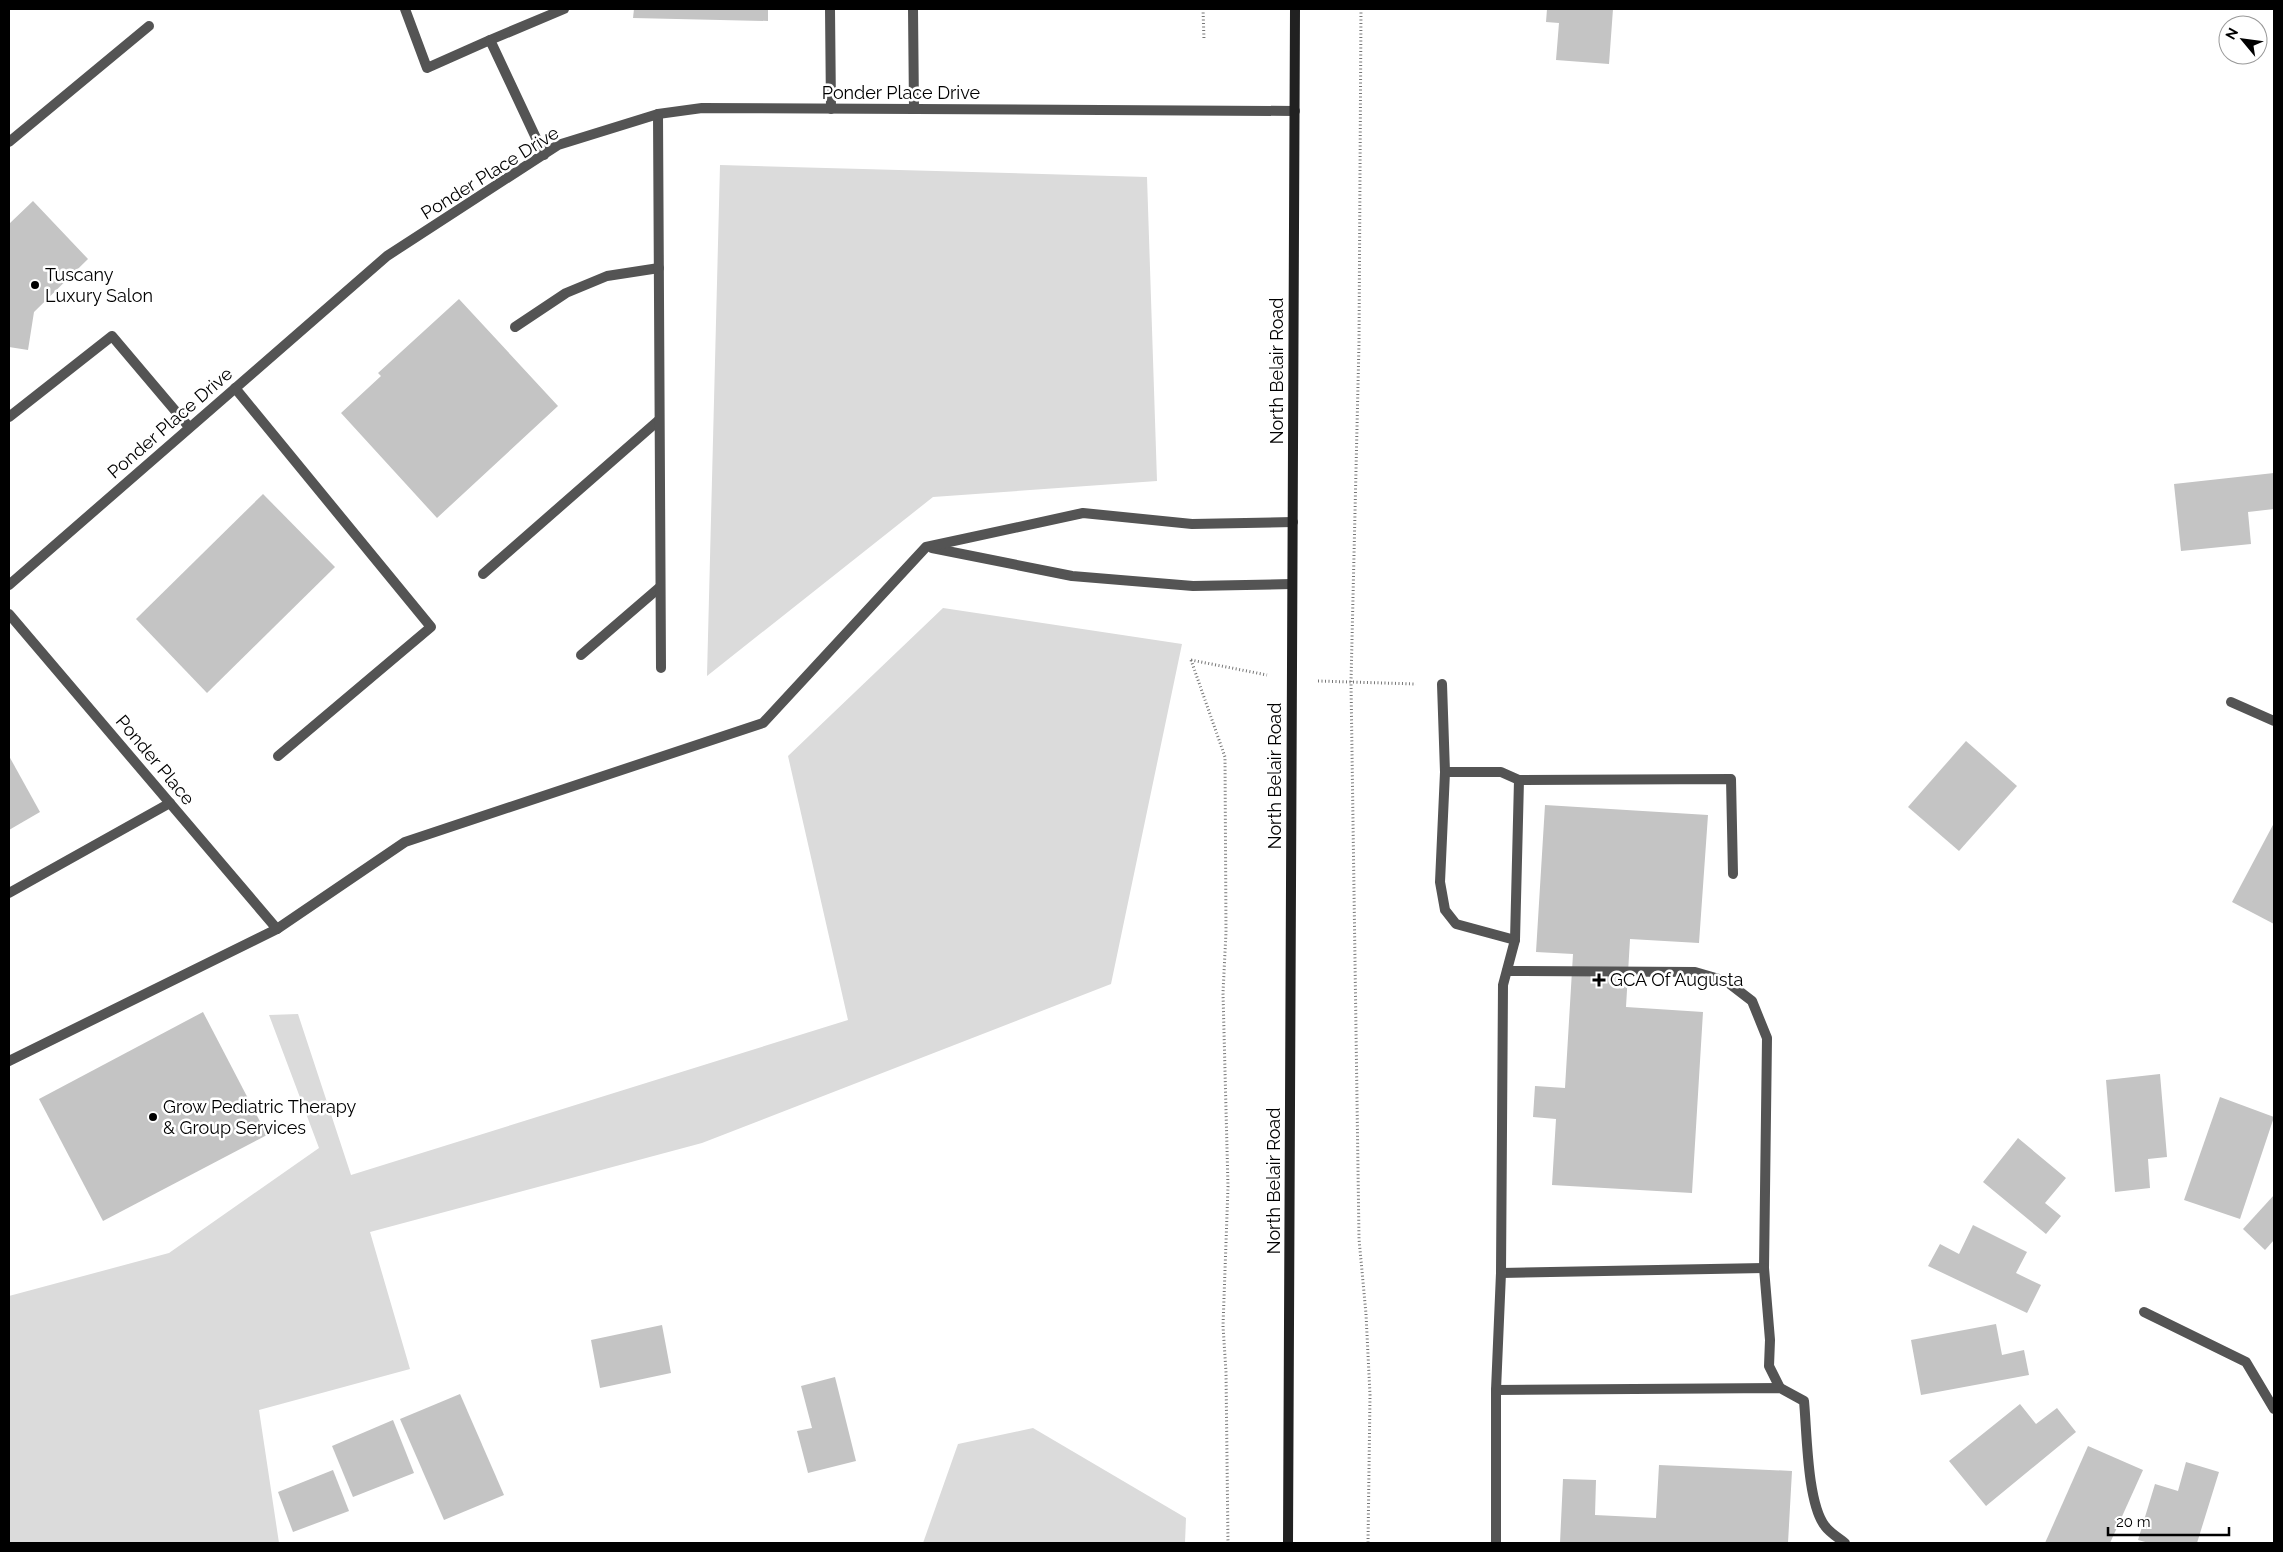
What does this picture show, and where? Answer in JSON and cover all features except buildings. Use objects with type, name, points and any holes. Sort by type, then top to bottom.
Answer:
[{"type":"main road","name":"North Belair Road","points":[[1288,1543],[1295,9]]},
{"type":"street","points":[[405,9],[427,68],[564,9]]},
{"type":"street","points":[[830,9],[831,109]]},
{"type":"street","points":[[914,9],[914,109]]},
{"type":"street","points":[[9,142],[149,26]]},
{"type":"street","points":[[490,40],[544,155]]},
{"type":"street","name":"Ponder Place Drive","points":[[9,585],[387,256],[558,145],[658,114],[702,108],[1294,111]]},
{"type":"street","points":[[658,114],[661,668]]},
{"type":"street","points":[[515,327],[566,293],[607,276],[659,268]]},
{"type":"street","points":[[9,417],[112,336],[189,427]]},
{"type":"street","points":[[235,388],[431,627],[278,756]]},
{"type":"street","points":[[483,574],[659,420]]},
{"type":"street","points":[[9,1061],[277,929],[405,842],[763,723],[926,547],[1083,513],[1192,524],[1293,522]]},
{"type":"street","points":[[926,547],[1072,576],[1193,586],[1292,584]]},
{"type":"street","points":[[581,655],[660,587]]},
{"type":"street","name":"Ponder Place","points":[[9,614],[277,929]]},
{"type":"street","points":[[1442,684],[1445,772],[1440,882],[1445,910],[1456,924],[1515,940]]},
{"type":"street","points":[[2231,702],[2274,721]]},
{"type":"street","points":[[1445,772],[1501,772],[1519,780],[1730,779],[1733,874]]},
{"type":"street","points":[[1496,1543],[1496,1390],[1501,1273],[1503,985],[1515,940],[1519,780]]},
{"type":"street","points":[[9,893],[170,803]]},
{"type":"street","points":[[1507,971],[1695,972],[1726,981],[1752,1002],[1767,1038],[1764,1268],[1770,1340],[1769,1366],[1780,1388]]},
{"type":"street","points":[[1501,1273],[1764,1268]]},
{"type":"street","points":[[2144,1312],[2246,1362],[2274,1409]]},
{"type":"street","points":[[1496,1390],[1780,1388],[1804,1401],[1811,1489],[1817,1511],[1825,1526],[1845,1543]]},
{"type":"path","points":[[1203,9],[1204,40]]},
{"type":"path","points":[[1361,9],[1359,343],[1350,682],[1359,1239],[1366,1314],[1370,1395],[1368,1543]]},
{"type":"path","points":[[1228,1543],[1226,1372],[1223,1326],[1228,1187],[1223,994],[1226,932],[1225,757],[1191,660],[1292,680],[1442,684]]},
{"type":"shaded area","points":[[720,165],[1147,177],[1157,481],[933,497],[707,676]]},
{"type":"shaded area","points":[[943,608],[1182,644],[1111,984],[702,1143],[370,1232],[410,1369],[259,1410],[279,1543],[9,1543],[9,1296],[169,1253],[319,1148],[269,1015],[298,1014],[351,1175],[848,1020],[788,756]]},
{"type":"shaded area","points":[[1033,1428],[1186,1518],[1185,1543],[923,1543],[958,1444]]},
{"type":"place","name":"Tuscany Luxury Salon","points":[[35,285]]},
{"type":"place","name":"GCA Of Augusta","points":[[1599,980]]},
{"type":"place","name":"Grow Pediatric Therapy & Group Services","points":[[153,1117]]}]
